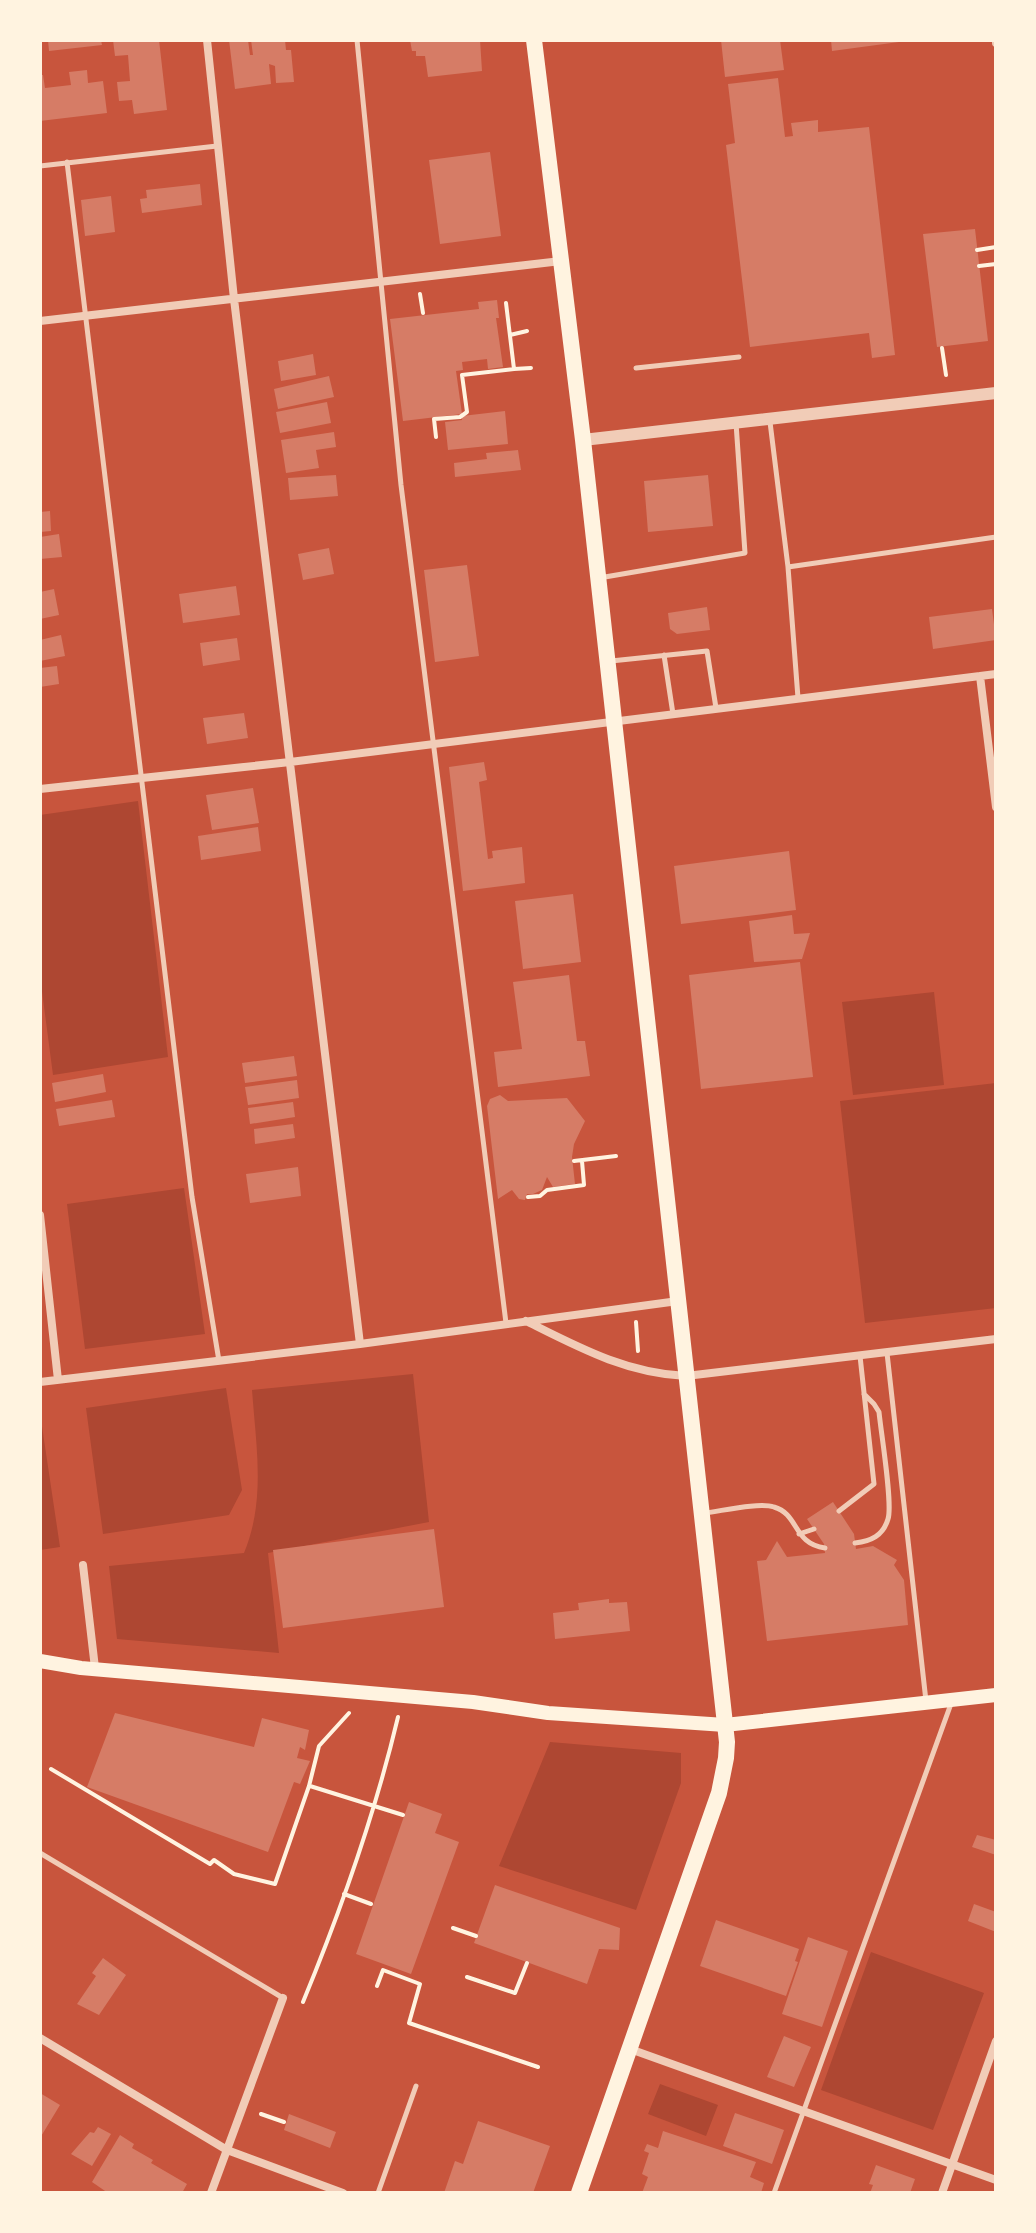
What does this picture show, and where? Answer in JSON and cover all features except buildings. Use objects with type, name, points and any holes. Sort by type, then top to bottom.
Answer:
[{"type":"main road","points":[[534,40],[583,440],[725,1725],[726,1758],[719,1793],[579,2193]]},
{"type":"main road","points":[[40,1661],[473,1702],[548,1713],[725,1725],[996,1695]]},
{"type":"street","points":[[207,40],[234,299],[360,1344]]},
{"type":"street","points":[[40,321],[561,261]]},
{"type":"street","points":[[583,440],[996,393]]},
{"type":"street","points":[[40,789],[290,762],[996,674]]},
{"type":"street","points":[[980,676],[996,807]]},
{"type":"street","points":[[40,1215],[58,1380]]},
{"type":"street","points":[[40,1382],[360,1344],[678,1300]]},
{"type":"street","points":[[526,1321],[616,1364],[658,1375],[686,1376],[996,1339]]},
{"type":"street","points":[[83,1565],[95,1668]]},
{"type":"street","points":[[211,2193],[283,1998]]},
{"type":"street","points":[[40,2038],[227,2150],[343,2193]]},
{"type":"street","points":[[942,2193],[996,2041]]},
{"type":"street","points":[[630,2049],[996,2180]]},
{"type":"lane","points":[[357,40],[401,485],[506,1323]]},
{"type":"lane","points":[[40,166],[217,146]]},
{"type":"lane","points":[[67,162],[192,1197],[219,1361]]},
{"type":"lane","points":[[636,368],[739,357]]},
{"type":"lane","points":[[770,419],[788,567],[798,699]]},
{"type":"lane","points":[[598,578],[745,553],[736,423]]},
{"type":"lane","points":[[788,567],[996,537]]},
{"type":"lane","points":[[607,662],[707,651],[716,709]]},
{"type":"lane","points":[[664,655],[673,715]]},
{"type":"lane","points":[[887,1352],[926,1704]]},
{"type":"lane","points":[[839,1511],[874,1484],[860,1356]]},
{"type":"lane","points":[[855,1543],[872,1540],[889,1516],[879,1412],[864,1394]]},
{"type":"lane","points":[[702,1514],[770,1505],[786,1513],[799,1534],[813,1547],[825,1548]]},
{"type":"lane","points":[[799,1534],[814,1529]]},
{"type":"lane","points":[[774,2193],[952,1701]]},
{"type":"lane","points":[[40,1853],[283,1998]]},
{"type":"lane","points":[[378,2193],[416,2086]]},
{"type":"path","points":[[977,250],[996,247]]},
{"type":"path","points":[[979,266],[996,264]]},
{"type":"path","points":[[420,294],[423,313]]},
{"type":"path","points":[[506,303],[514,369]]},
{"type":"path","points":[[510,335],[527,331]]},
{"type":"path","points":[[942,348],[946,375]]},
{"type":"path","points":[[436,437],[434,419],[460,417],[467,412],[462,375],[531,368]]},
{"type":"path","points":[[574,1161],[616,1156]]},
{"type":"path","points":[[528,1197],[540,1196],[547,1190],[584,1185],[582,1161]]},
{"type":"path","points":[[636,1322],[638,1350]]},
{"type":"path","points":[[51,1769],[210,1864],[214,1860],[234,1874],[275,1884],[309,1786],[319,1746],[349,1713]]},
{"type":"path","points":[[303,2002],[375,1805],[398,1717]]},
{"type":"path","points":[[309,1786],[403,1815]]},
{"type":"path","points":[[344,1894],[371,1904]]},
{"type":"path","points":[[453,1928],[476,1936]]},
{"type":"path","points":[[467,1977],[515,1993],[527,1963]]},
{"type":"path","points":[[377,1986],[383,1970],[420,1984],[409,2023],[538,2067]]},
{"type":"path","points":[[261,2114],[284,2122]]},
{"type":"shaded area","points":[[138,801],[168,1057],[53,1075],[40,976],[40,815]]},
{"type":"shaded area","points":[[934,992],[944,1085],[853,1095],[842,1002]]},
{"type":"shaded area","points":[[996,1083],[996,1308],[865,1323],[840,1101]]},
{"type":"shaded area","points":[[184,1188],[205,1334],[85,1349],[67,1204]]},
{"type":"shaded area","points":[[413,1374],[429,1522],[268,1553],[279,1653],[117,1639],[109,1566],[244,1553],[255,1513],[258,1473],[252,1390]]},
{"type":"shaded area","points":[[226,1388],[242,1490],[229,1515],[103,1534],[86,1408]]},
{"type":"shaded area","points":[[40,1413],[60,1547],[40,1550]]},
{"type":"shaded area","points":[[550,1742],[681,1753],[681,1783],[636,1910],[499,1866]]},
{"type":"shaded area","points":[[871,1952],[984,1993],[933,2130],[821,2090]]},
{"type":"shaded area","points":[[660,2084],[718,2105],[706,2136],[648,2114]]}]
